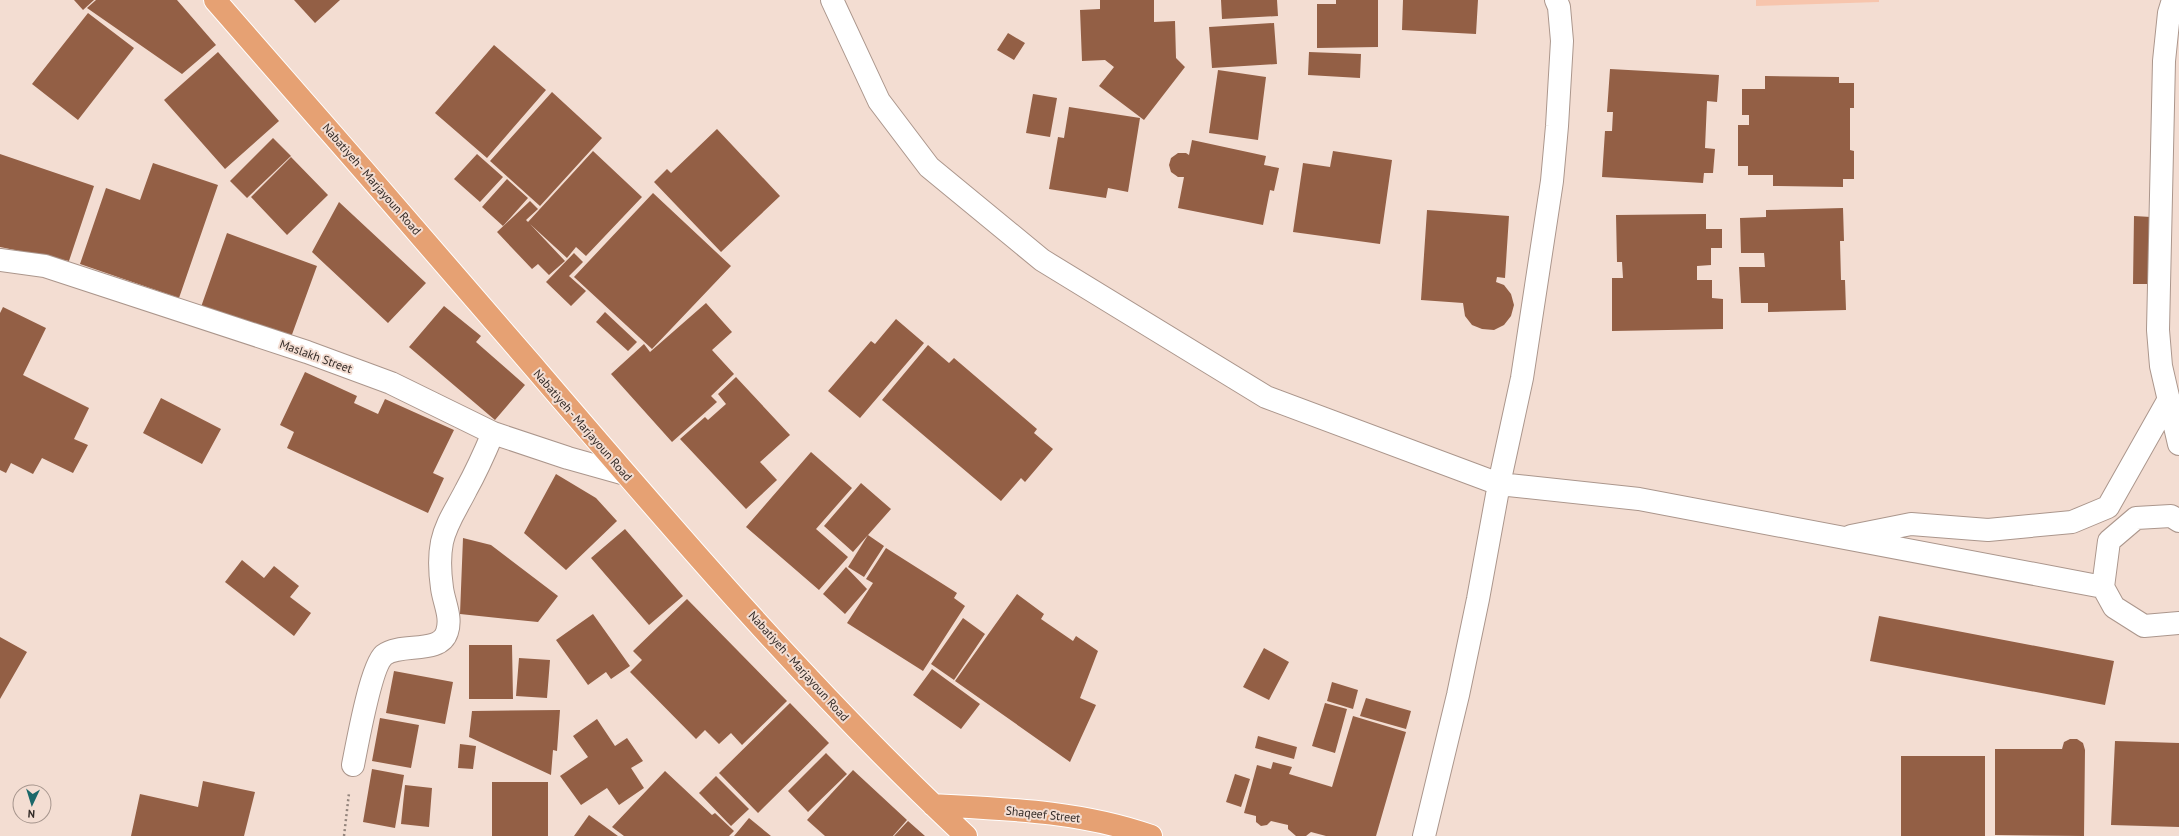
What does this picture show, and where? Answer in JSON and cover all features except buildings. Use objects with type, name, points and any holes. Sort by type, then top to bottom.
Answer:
[{"type":"main road","name":"Nabatiyeh - Marjayoun Road","points":[[215,0],[625,474],[840,712],[966,836]]},
{"type":"main road","name":"Shaqeef Street","points":[[933,805],[1020,810],[1076,816],[1120,825],[1151,836]]},
{"type":"street","points":[[832,0],[879,101],[929,167],[1042,260],[1266,397],[1499,484],[1639,499],[2103,587]]},
{"type":"street","points":[[1424,836],[1472,629],[1499,484],[1522,378],[1552,181],[1562,41],[1559,6],[1556,0]]},
{"type":"street","points":[[2173,0],[2169,13],[2164,61],[2158,300],[2161,366],[2179,444]]},
{"type":"street","name":"Maslakh Street","points":[[0,260],[45,266],[307,352],[391,382],[493,433],[568,458],[625,474]]},
{"type":"street","points":[[1839,538],[1911,524],[1988,530],[2072,522],[2108,507],[2169,399]]},
{"type":"street","points":[[353,765],[374,678],[384,656],[393,650],[432,645],[440,642],[447,634],[448,614],[442,589],[440,568],[442,543],[449,521],[466,491],[493,433]]},
{"type":"street","points":[[2108,507],[2124,528]]},
{"type":"street","points":[[2179,521],[2171,516],[2136,518],[2109,541],[2103,587],[2114,607],[2144,626],[2179,623]]},
{"type":"path","points":[[344,836],[353,765]]},
{"type":"shaded area","points":[[1756,0],[1879,0],[1879,2],[1756,6]]}]
